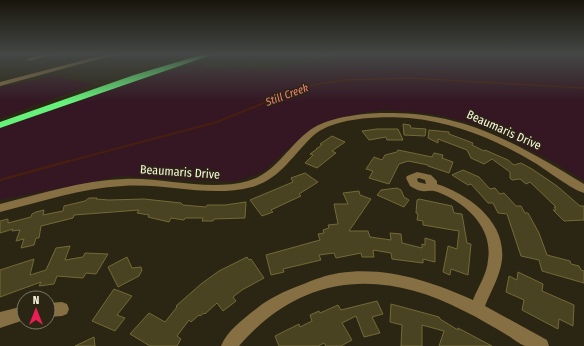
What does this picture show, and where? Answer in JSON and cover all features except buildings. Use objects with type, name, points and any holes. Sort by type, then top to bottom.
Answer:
[{"type":"highway","points":[[0,122],[75,94],[151,70]]},
{"type":"highway","points":[[0,125],[158,70]]},
{"type":"street","points":[[0,84],[53,70]]},
{"type":"street","name":"Beaumaris Drive","points":[[0,208],[81,189],[123,182],[223,188],[254,183],[269,176],[280,168],[315,130],[336,122],[369,115],[387,114],[440,119],[478,130],[539,160],[584,189]]},
{"type":"street","points":[[431,186],[442,189],[470,204],[480,215],[490,230],[495,243],[495,260],[477,310]]},
{"type":"street","points":[[229,346],[237,335],[276,303],[320,284],[339,279],[368,276],[400,280],[434,289],[477,310],[540,346]]},
{"type":"street","points":[[0,320],[16,315]]},
{"type":"shaded area","points":[[173,70],[584,70],[584,181],[559,165],[496,132],[471,123],[433,114],[386,110],[362,113],[318,124],[263,172],[235,182],[121,176],[0,200],[0,128],[117,86]]},
{"type":"shaded area","points":[[52,76],[93,84],[0,118],[0,88]]},
{"type":"waterway","name":"Still Creek","points":[[269,101],[307,86],[344,80],[410,78],[584,88]]},
{"type":"waterway","name":"Still Creek","points":[[66,162],[217,122],[271,100]]},
{"type":"waterway","name":"Still Creek","points":[[0,180],[69,161]]}]
